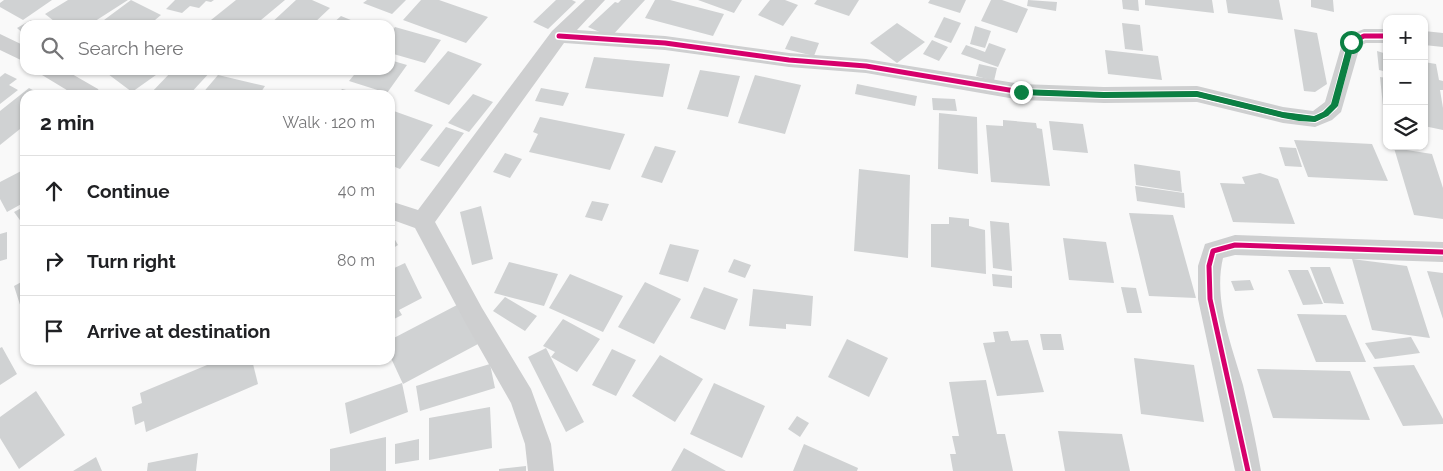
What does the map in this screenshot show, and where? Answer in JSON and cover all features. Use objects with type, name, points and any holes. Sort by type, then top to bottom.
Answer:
[{"type":"street","points":[[422,221],[559,36],[589,2]]},
{"type":"street","points":[[559,36],[665,43],[789,60],[866,66],[1021,92],[1104,95],[1197,94],[1283,115],[1315,119],[1325,114],[1334,106],[1351,42],[1364,36],[1383,36]]},
{"type":"street","points":[[1428,38],[1443,40]]},
{"type":"street","points":[[0,40],[20,53]]},
{"type":"street","points":[[57,75],[83,90]]},
{"type":"street","points":[[395,212],[422,221],[522,398],[538,444],[541,471]]},
{"type":"street","points":[[1248,471],[1240,425],[1210,300],[1208,270],[1213,251],[1235,245],[1443,252]]},
{"type":"building","points":[[4,0],[52,0],[23,20],[0,7],[0,3]]},
{"type":"building","points":[[68,0],[128,0],[97,20],[53,20],[45,14]]},
{"type":"building","points":[[131,0],[161,15],[155,20],[104,20]]},
{"type":"building","points":[[175,0],[214,0],[211,2],[206,1],[199,8],[190,6],[182,13],[166,9]]},
{"type":"building","points":[[236,0],[285,0],[261,20],[211,20]]},
{"type":"building","points":[[296,0],[312,0],[330,8],[317,20],[274,20]]},
{"type":"building","points":[[367,0],[406,0],[392,14],[363,3]]},
{"type":"building","points":[[421,0],[439,0],[488,17],[466,43],[403,20]]},
{"type":"building","points":[[556,0],[572,0],[576,2],[548,29],[533,22]]},
{"type":"building","points":[[621,0],[645,0],[611,37],[588,27],[615,2],[618,3]]},
{"type":"building","points":[[655,0],[670,0],[724,14],[713,36],[645,18]]},
{"type":"building","points":[[698,0],[742,0],[734,13]]},
{"type":"building","points":[[770,0],[785,0],[798,5],[783,26],[758,15]]},
{"type":"building","points":[[817,0],[859,0],[849,16],[814,4]]},
{"type":"building","points":[[930,0],[966,0],[960,13],[928,3]]},
{"type":"building","points":[[991,0],[1002,0],[1028,9],[1017,33],[981,21]]},
{"type":"building","points":[[1028,0],[1057,2],[1056,11],[1027,6]]},
{"type":"building","points":[[1122,0],[1138,0],[1139,11],[1123,9]]},
{"type":"building","points":[[1145,0],[1212,0],[1214,13],[1145,5]]},
{"type":"building","points":[[1226,0],[1279,0],[1283,20],[1228,13]]},
{"type":"building","points":[[1311,0],[1333,0],[1334,12],[1311,7]]},
{"type":"building","points":[[341,16],[351,20],[337,20]]},
{"type":"building","points":[[944,17],[961,23],[951,43],[934,37]]},
{"type":"building","points":[[897,23],[925,42],[897,63],[870,43]]},
{"type":"building","points":[[1122,23],[1140,25],[1143,51],[1125,49]]},
{"type":"building","points":[[975,26],[991,31],[985,48],[970,44]]},
{"type":"building","points":[[395,27],[441,40],[425,63],[395,54]]},
{"type":"building","points":[[1294,29],[1317,33],[1327,84],[1315,92],[1304,91]]},
{"type":"building","points":[[791,36],[819,43],[814,56],[785,49]]},
{"type":"building","points":[[932,40],[948,47],[939,61],[923,54]]},
{"type":"building","points":[[989,43],[1006,49],[998,67],[961,54],[966,45],[985,52]]},
{"type":"building","points":[[1105,50],[1158,56],[1162,80],[1108,74]]},
{"type":"building","points":[[448,51],[482,64],[449,105],[414,91]]},
{"type":"building","points":[[1377,51],[1383,53],[1383,71],[1379,70]]},
{"type":"building","points":[[594,57],[670,64],[663,97],[585,88]]},
{"type":"building","points":[[395,61],[407,65],[389,90],[378,90],[349,81],[354,75],[395,75]]},
{"type":"building","points":[[1428,63],[1436,64],[1439,80],[1443,81],[1443,90],[1440,90],[1443,108],[1443,130],[1428,127]]},
{"type":"building","points":[[979,64],[997,68],[994,81],[976,76]]},
{"type":"building","points":[[700,70],[740,76],[728,117],[687,109]]},
{"type":"building","points":[[5,73],[17,79],[9,85],[18,90],[0,104],[0,77]]},
{"type":"building","points":[[109,75],[156,75],[135,90],[129,90]]},
{"type":"building","points":[[168,75],[207,75],[194,90],[154,90]]},
{"type":"building","points":[[218,75],[265,86],[262,90],[205,90]]},
{"type":"building","points":[[755,75],[801,85],[785,134],[738,123]]},
{"type":"building","points":[[1380,77],[1383,77],[1383,106]]},
{"type":"building","points":[[857,84],[917,96],[915,106],[855,94]]},
{"type":"building","points":[[541,88],[569,93],[563,106],[535,101]]},
{"type":"building","points":[[473,94],[493,102],[469,132],[448,123]]},
{"type":"building","points":[[20,95],[20,129],[0,145],[0,111]]},
{"type":"building","points":[[932,98],[955,99],[957,111],[933,110]]},
{"type":"building","points":[[395,111],[433,125],[400,169],[395,167]]},
{"type":"building","points":[[939,113],[977,117],[978,174],[938,169]]},
{"type":"building","points":[[540,117],[625,134],[610,170],[529,152],[538,134],[533,132]]},
{"type":"building","points":[[1003,120],[1036,123],[1037,128],[1042,129],[1050,186],[991,182],[986,125],[1003,126]]},
{"type":"building","points":[[1049,121],[1083,124],[1088,153],[1053,150]]},
{"type":"building","points":[[446,127],[464,133],[439,167],[420,160]]},
{"type":"building","points":[[1294,140],[1372,144],[1388,181],[1308,177]]},
{"type":"building","points":[[655,146],[676,151],[662,183],[641,177]]},
{"type":"building","points":[[1279,147],[1296,148],[1302,167],[1285,166]]},
{"type":"building","points":[[1395,150],[1432,154],[1443,188],[1443,219],[1414,215]]},
{"type":"building","points":[[505,153],[522,159],[510,178],[493,172]]},
{"type":"building","points":[[1134,164],[1180,171],[1182,192],[1136,185]]},
{"type":"building","points":[[859,169],[910,175],[908,258],[854,251]]},
{"type":"building","points":[[20,172],[20,205],[7,212],[0,199],[0,182]]},
{"type":"building","points":[[1260,173],[1278,179],[1295,224],[1233,222],[1220,183],[1245,184],[1242,177]]},
{"type":"building","points":[[1135,186],[1184,193],[1185,208],[1137,201]]},
{"type":"building","points":[[592,201],[609,204],[602,221],[585,217]]},
{"type":"building","points":[[481,206],[493,259],[472,265],[460,212]]},
{"type":"building","points":[[20,209],[20,220],[14,212]]},
{"type":"building","points":[[1129,213],[1173,215],[1196,298],[1149,296]]},
{"type":"building","points":[[949,217],[969,219],[969,226],[985,230],[986,274],[931,267],[931,224],[949,224]]},
{"type":"building","points":[[990,221],[1009,223],[1012,271],[993,268]]},
{"type":"building","points":[[7,232],[7,259],[0,261],[0,234]]},
{"type":"building","points":[[1063,238],[1106,242],[1114,283],[1069,280]]},
{"type":"building","points":[[670,244],[699,250],[688,282],[659,274]]},
{"type":"building","points":[[734,259],[751,265],[745,278],[728,272]]},
{"type":"building","points":[[1352,259],[1407,266],[1430,338],[1372,330]]},
{"type":"building","points":[[509,262],[558,274],[544,306],[494,293]]},
{"type":"building","points":[[405,263],[422,298],[399,310],[402,315],[395,318],[395,268]]},
{"type":"building","points":[[1310,267],[1330,267],[1344,304],[1324,303]]},
{"type":"building","points":[[1288,270],[1308,270],[1323,304],[1303,305]]},
{"type":"building","points":[[1427,271],[1443,273],[1443,319]]},
{"type":"building","points":[[570,274],[623,296],[603,332],[549,308]]},
{"type":"building","points":[[992,274],[1012,276],[1012,288],[993,286]]},
{"type":"building","points":[[1250,280],[1254,290],[1235,291],[1231,281]]},
{"type":"building","points":[[645,282],[681,299],[654,344],[618,327]]},
{"type":"building","points":[[20,283],[20,305],[14,286]]},
{"type":"building","points":[[704,287],[738,299],[725,330],[690,318]]},
{"type":"building","points":[[1121,287],[1136,288],[1142,313],[1127,313]]},
{"type":"building","points":[[753,289],[813,296],[811,326],[786,324],[786,329],[749,326]]},
{"type":"building","points":[[505,297],[537,316],[525,331],[493,311]]},
{"type":"building","points":[[457,305],[478,344],[403,384],[394,365],[395,337]]},
{"type":"building","points":[[1297,314],[1346,315],[1366,362],[1316,362]]},
{"type":"building","points":[[563,319],[600,339],[577,372],[551,357],[555,352],[543,346]]},
{"type":"building","points":[[1008,331],[1011,341],[1028,340],[1044,392],[997,396],[983,343],[995,342],[993,332]]},
{"type":"building","points":[[1040,334],[1061,334],[1064,350],[1043,350]]},
{"type":"building","points":[[1411,337],[1420,353],[1375,359],[1365,343]]},
{"type":"building","points":[[847,339],[888,358],[869,397],[828,377]]},
{"type":"building","points":[[2,347],[17,374],[0,385],[0,348]]},
{"type":"building","points":[[546,348],[584,422],[566,432],[528,357]]},
{"type":"building","points":[[612,349],[636,360],[616,396],[592,385]]},
{"type":"building","points":[[660,355],[703,379],[675,422],[632,396]]},
{"type":"building","points":[[1134,358],[1194,365],[1204,422],[1141,414]]},
{"type":"building","points":[[490,364],[495,388],[420,411],[416,386]]},
{"type":"building","points":[[207,365],[253,365],[258,384],[146,432],[144,421],[135,425],[132,407],[142,403],[140,393]]},
{"type":"building","points":[[1414,365],[1443,419],[1443,424],[1403,426],[1373,367]]},
{"type":"building","points":[[1257,369],[1350,371],[1370,420],[1273,418]]},
{"type":"building","points":[[986,380],[997,434],[1005,434],[1013,471],[953,471],[950,454],[956,454],[952,436],[959,436],[949,382]]},
{"type":"building","points":[[402,383],[408,412],[350,434],[345,403]]},
{"type":"building","points":[[714,383],[765,406],[742,458],[690,434]]},
{"type":"building","points":[[36,391],[65,435],[19,469],[0,438],[0,417]]},
{"type":"building","points":[[490,407],[492,448],[429,460],[429,418]]},
{"type":"building","points":[[797,416],[809,423],[800,437],[788,429]]},
{"type":"building","points":[[1058,431],[1122,434],[1130,471],[1065,471]]},
{"type":"building","points":[[386,437],[386,471],[330,471],[330,449]]},
{"type":"building","points":[[419,439],[419,460],[395,464],[395,444]]},
{"type":"building","points":[[804,444],[858,468],[857,471],[793,471]]},
{"type":"building","points":[[684,448],[726,471],[671,471]]},
{"type":"building","points":[[198,453],[196,471],[147,471],[148,463]]},
{"type":"building","points":[[96,457],[102,471],[73,471]]},
{"type":"building","points":[[526,466],[526,471],[499,471],[499,469]]},
{"type":"cycle path","points":[[559,36],[665,43],[789,60],[866,66],[1021,92],[1104,95],[1197,94],[1283,115],[1315,119],[1325,114],[1334,106],[1351,42],[1364,36],[1383,36]]},
{"type":"cycle path","points":[[1248,471],[1210,299],[1208,282],[1209,266],[1213,251],[1235,245],[1443,252]]},
{"type":"route","points":[[1021,92],[1104,95],[1197,94],[1283,115],[1315,119],[1325,114],[1334,106],[1351,42]]}]
